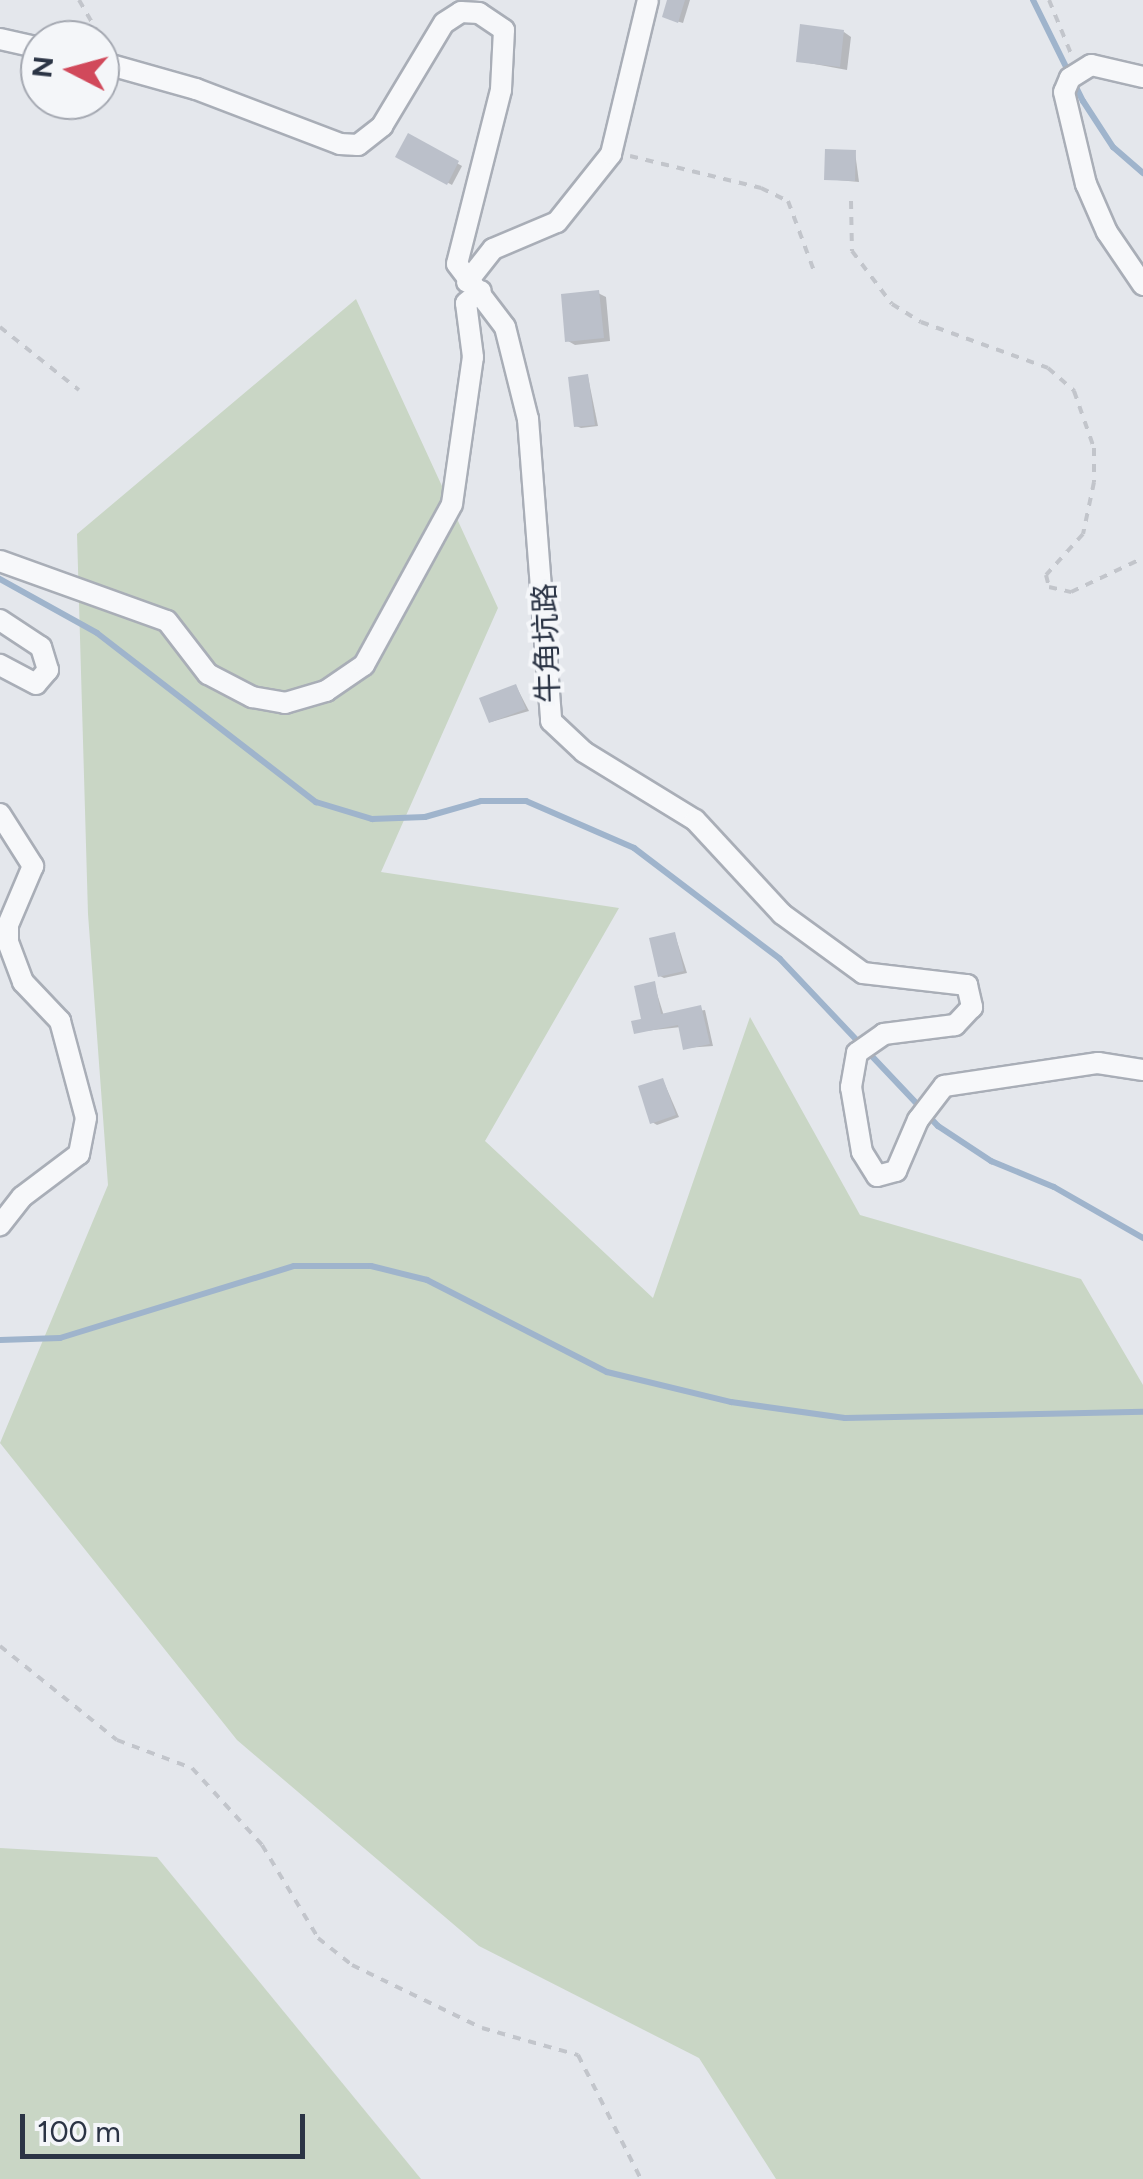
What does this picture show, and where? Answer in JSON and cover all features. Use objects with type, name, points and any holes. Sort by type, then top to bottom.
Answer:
[{"type":"street","points":[[0,561],[166,621],[208,674],[252,696],[285,703],[326,692],[364,665],[452,504],[473,357],[466,303],[493,248],[557,222],[610,154],[648,0]]},
{"type":"street","name":"牛角坑路","points":[[120,67],[196,88],[340,144],[358,145],[382,126],[444,22],[460,12],[491,18],[508,44],[458,250],[474,287],[504,328],[528,419],[551,720],[584,752],[694,820],[782,914],[863,973],[897,981],[956,980],[972,996],[967,1017],[955,1024],[884,1034],[857,1053],[851,1088],[868,1168],[876,1176],[896,1171],[932,1098],[958,1081],[1098,1063],[1143,1070]]},
{"type":"street","points":[[1143,77],[1101,66],[1078,70],[1064,92],[1070,131],[1107,232],[1143,285]]},
{"type":"street","points":[[0,620],[41,647],[48,670],[36,684],[0,666]]},
{"type":"street","points":[[0,814],[34,866],[8,925],[8,942],[22,982],[60,1021],[86,1118],[79,1154],[22,1197],[0,1226]]},
{"type":"path","points":[[1048,0],[1078,70]]},
{"type":"path","points":[[610,154],[702,171],[788,201],[814,271]]},
{"type":"path","points":[[852,201],[852,251],[892,304],[921,322],[1048,368],[1074,391],[1094,448],[1094,482],[1083,534],[1046,575],[1049,587],[1071,592],[1143,558]]},
{"type":"path","points":[[0,327],[79,390]]},
{"type":"path","points":[[0,1646],[117,1740],[192,1768],[262,1846],[318,1938],[352,1964],[482,2028],[578,2055],[640,2179]]},
{"type":"green space","points":[[356,299],[498,608],[381,872],[619,908],[485,1141],[653,1298],[750,1017],[860,1215],[1081,1279],[1143,1385],[1143,2179],[776,2179],[699,2058],[479,1946],[237,1740],[0,1443],[108,1185],[88,914],[77,534]]},
{"type":"green space","points":[[0,1848],[157,1857],[421,2179],[0,2179]]},
{"type":"building","points":[[667,0],[685,0],[678,23],[662,17]]},
{"type":"building","points":[[800,24],[844,30],[840,67],[796,62]]},
{"type":"building","points":[[408,133],[459,161],[447,185],[395,157]]},
{"type":"building","points":[[825,149],[856,150],[855,181],[824,180]]},
{"type":"building","points":[[599,290],[604,338],[565,342],[561,294]]},
{"type":"building","points":[[588,374],[595,425],[574,427],[568,377]]},
{"type":"building","points":[[516,684],[526,709],[489,723],[479,698]]},
{"type":"building","points":[[675,932],[684,971],[658,977],[649,938]]},
{"type":"building","points":[[655,981],[661,1014],[701,1005],[710,1044],[683,1050],[678,1025],[634,1034],[631,1021],[641,1019],[634,986]]},
{"type":"building","points":[[663,1078],[676,1115],[650,1124],[638,1086]]},
{"type":"waterway","points":[[1033,0],[1083,101],[1113,147],[1143,173]]},
{"type":"waterway","points":[[0,579],[97,633],[316,802],[372,819],[425,817],[481,801],[526,801],[634,848],[780,959],[938,1126],[991,1161],[1054,1187],[1143,1238]]},
{"type":"waterway","points":[[0,1340],[60,1338],[294,1266],[371,1266],[427,1280],[607,1372],[731,1402],[845,1418],[1143,1412]]}]
